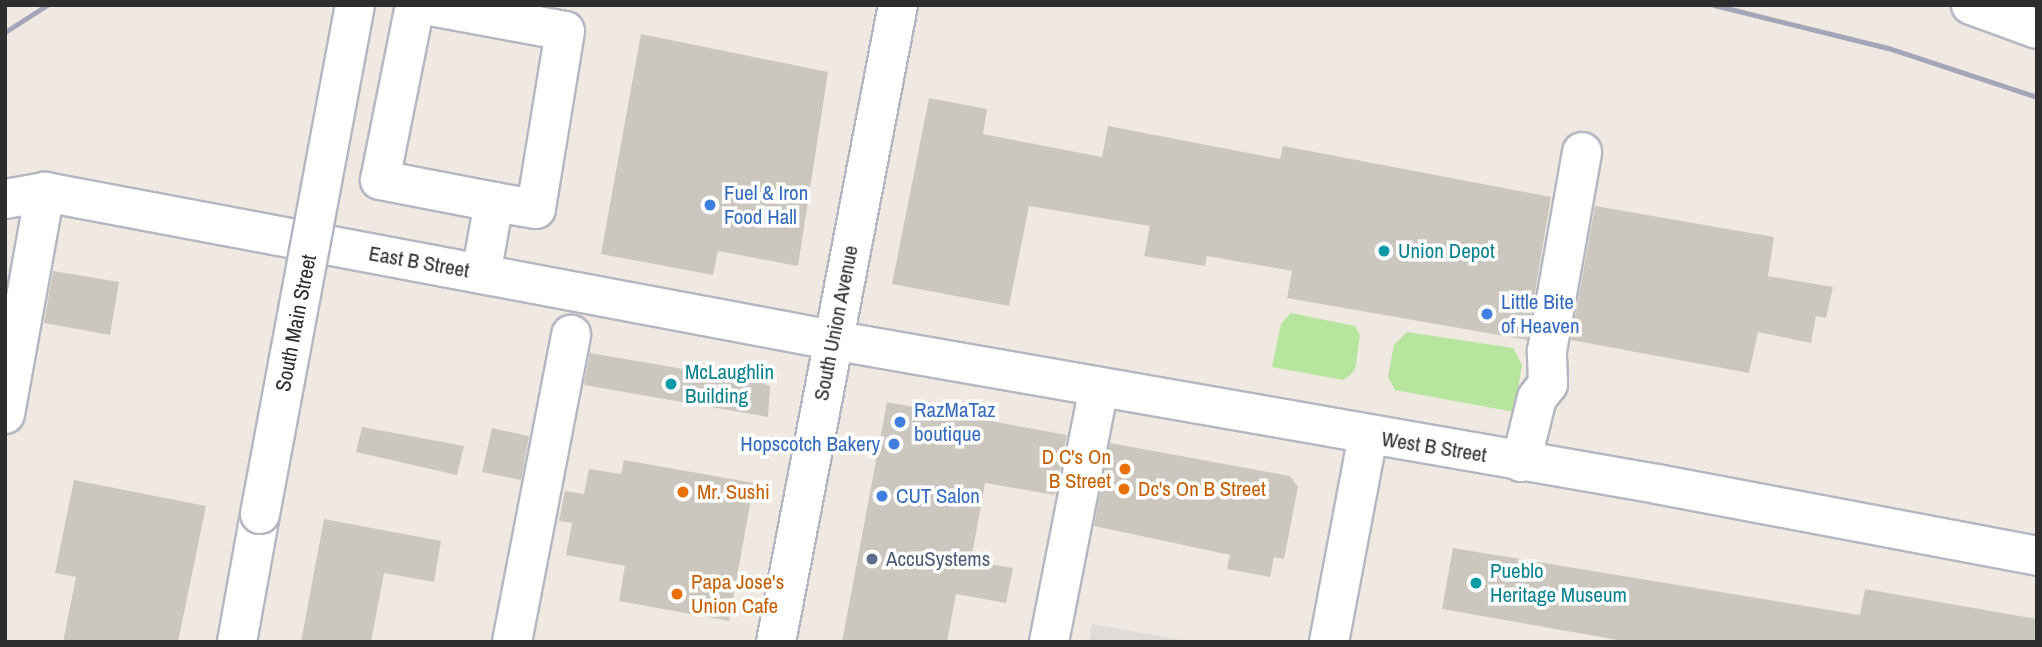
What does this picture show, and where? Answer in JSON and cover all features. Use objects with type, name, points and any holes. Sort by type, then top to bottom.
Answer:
[{"type":"street","name":"South Main Street","points":[[237,642],[355,5]]},
{"type":"street","points":[[415,5],[380,180],[536,209],[565,32],[425,5]]},
{"type":"street","name":"South Union Avenue","points":[[776,642],[898,5]]},
{"type":"street","points":[[1971,5],[2037,29]]},
{"type":"street","points":[[1521,461],[1537,398],[1548,384],[1548,351],[1582,152]]},
{"type":"street","points":[[5,414],[46,192]]},
{"type":"street","name":"East B Street","points":[[5,199],[46,192],[832,340]]},
{"type":"street","points":[[481,274],[494,202]]},
{"type":"street","points":[[512,642],[571,335]]},
{"type":"street","name":"West B Street","points":[[832,340],[1521,461],[2037,556]]},
{"type":"street","points":[[1049,642],[1099,387]]},
{"type":"street","points":[[1329,642],[1368,436]]},
{"type":"green space","points":[[1291,313],[1355,326],[1360,335],[1355,370],[1343,380],[1272,367],[1281,324]]},
{"type":"green space","points":[[1407,332],[1513,348],[1522,365],[1514,412],[1395,390],[1388,377],[1394,345]]},
{"type":"shaded area","points":[[1092,624],[1193,642],[1089,642]]},
{"type":"building","points":[[641,34],[828,72],[798,266],[718,251],[713,275],[601,254]]},
{"type":"building","points":[[929,98],[987,109],[983,134],[1102,157],[1108,126],[1280,159],[1283,146],[1551,197],[1527,340],[1287,298],[1292,271],[1207,256],[1205,266],[1144,256],[1150,226],[1029,206],[1009,306],[892,284]]},
{"type":"building","points":[[1595,206],[1774,237],[1768,276],[1833,287],[1826,318],[1816,316],[1811,343],[1758,332],[1749,373],[1571,340]]},
{"type":"building","points":[[53,271],[119,282],[110,335],[44,323]]},
{"type":"building","name":"McLaughlin Building","points":[[590,353],[759,382],[770,386],[768,417],[584,385]]},
{"type":"building","points":[[887,402],[1067,435],[1055,495],[985,483],[971,561],[1013,568],[1006,603],[956,594],[947,642],[842,642]]},
{"type":"building","points":[[362,427],[464,446],[457,475],[356,452]]},
{"type":"building","points":[[492,428],[529,436],[521,480],[482,472]]},
{"type":"building","points":[[1110,443],[1290,476],[1298,487],[1284,559],[1274,557],[1270,577],[1227,569],[1230,555],[1094,526]]},
{"type":"building","points":[[624,460],[754,483],[729,621],[619,601],[625,566],[566,555],[572,523],[559,521],[565,491],[584,494],[589,469],[621,474]]},
{"type":"building","points":[[74,480],[206,506],[178,642],[63,642],[76,577],[55,573]]},
{"type":"building","points":[[324,519],[441,541],[434,582],[384,573],[371,642],[301,642]]},
{"type":"building","points":[[1453,548],[1860,615],[1865,589],[2037,619],[2037,642],[1629,642],[1442,609]]},
{"type":"railway","points":[[5,32],[47,5]]},
{"type":"railway","points":[[1714,5],[1888,48],[2037,97]]},
{"type":"place","name":"Fuel & Iron Food Hall","points":[[710,205]]},
{"type":"place","name":"Union Depot","points":[[1384,251]]},
{"type":"place","name":"Little Bite of Heaven","points":[[1487,314]]},
{"type":"place","name":"McLaughlin Building","points":[[671,384]]},
{"type":"place","name":"RazMaTaz boutique","points":[[900,422]]},
{"type":"place","name":"Hopscotch Bakery","points":[[894,444]]},
{"type":"place","name":"D C's On B Street","points":[[1125,469]]},
{"type":"place","name":"Dc's On B Street","points":[[1124,489]]},
{"type":"place","name":"Mr. Sushi","points":[[683,492]]},
{"type":"place","name":"CUT Salon","points":[[882,496]]},
{"type":"place","name":"AccuSystems","points":[[872,559]]},
{"type":"place","name":"Pueblo Heritage Museum","points":[[1476,583]]},
{"type":"place","name":"Papa Jose's Union Cafe","points":[[677,594]]}]
